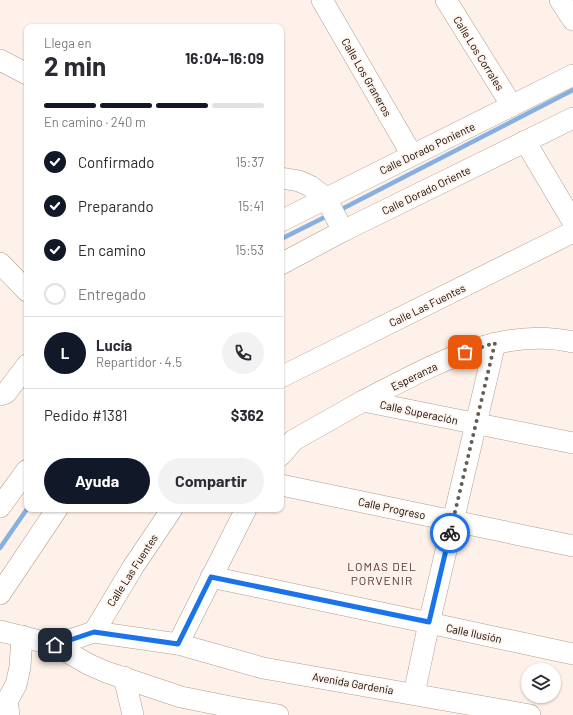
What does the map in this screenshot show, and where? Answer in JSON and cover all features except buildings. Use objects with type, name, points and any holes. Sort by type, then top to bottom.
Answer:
[{"type":"street","name":"Calle Los Graneros","points":[[322,0],[412,155]]},
{"type":"street","name":"Calle Los Corrales","points":[[446,0],[512,106]]},
{"type":"street","points":[[560,0],[573,20]]},
{"type":"street","points":[[0,60],[24,72]]},
{"type":"street","name":"Calle Dorado Poniente","points":[[284,220],[334,214],[412,155],[573,75]]},
{"type":"street","name":"Calle Dorado Oriente","points":[[284,261],[334,214],[525,141],[573,118]]},
{"type":"street","points":[[525,141],[573,222]]},
{"type":"street","points":[[284,178],[299,181],[310,186],[334,214]]},
{"type":"street","name":"Calle Las Fuentes","points":[[284,376],[573,232]]},
{"type":"street","points":[[0,263],[24,288]]},
{"type":"street","name":"Esperanza","points":[[363,401],[426,368],[465,352],[495,343],[521,339],[542,338],[573,342]]},
{"type":"street","points":[[414,694],[429,622],[495,343]]},
{"type":"street","points":[[0,395],[6,393],[24,369]]},
{"type":"street","points":[[284,452],[294,440],[363,401]]},
{"type":"street","name":"Calle Superación","points":[[363,401],[573,444]]},
{"type":"street","points":[[0,507],[24,474]]},
{"type":"street","name":"Calle Progreso","points":[[284,486],[573,546]]},
{"type":"street","points":[[0,594],[55,512]]},
{"type":"street","name":"Calle Las Fuentes","points":[[94,632],[133,567],[170,512]]},
{"type":"street","points":[[178,644],[244,512]]},
{"type":"street","name":"Calle Ilusión","points":[[211,577],[429,622],[573,654]]},
{"type":"street","points":[[55,645],[94,632]]},
{"type":"street","name":"Avenida Gardenia","points":[[94,632],[178,644],[263,668],[530,715]]},
{"type":"street","points":[[8,633],[55,645],[88,664],[106,672],[181,697],[241,712],[278,715]]},
{"type":"street","points":[[8,633],[20,667],[16,685],[7,701],[9,715]]},
{"type":"street","points":[[124,678],[133,715]]},
{"type":"waterway","points":[[338,211],[573,90]]},
{"type":"waterway","points":[[284,238],[329,215]]},
{"type":"waterway","points":[[0,548],[25,512]]},
{"type":"way so far","points":[[450,533],[495,343],[465,352]]},
{"type":"district","name":"LOMAS DEL PORVENIR","points":[[382,573]]},
{"type":"route","points":[[55,645],[94,632],[178,644],[211,577],[429,622],[450,533]]}]
